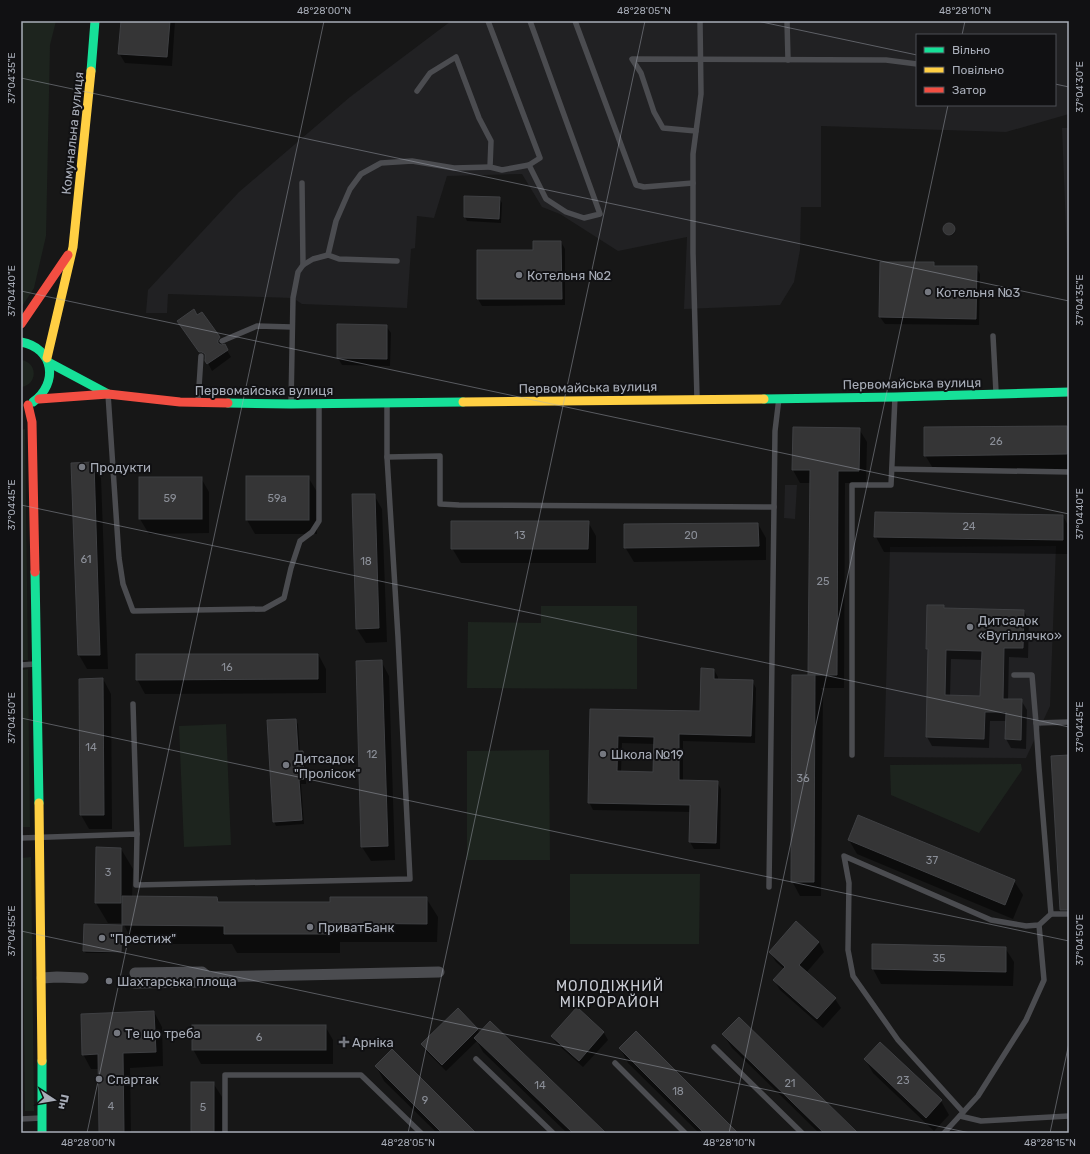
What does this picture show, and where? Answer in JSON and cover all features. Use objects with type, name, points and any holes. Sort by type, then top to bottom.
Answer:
[{"type":"main road","name":"Комунальна вулиця","points":[[39,399],[46,390],[50,379],[50,368],[47,360],[73,247],[92,66],[95,21]]},
{"type":"main road","name":"Комунальна вулиця","points":[[21,324],[73,247]]},
{"type":"main road","name":"Первомайська вулиця","points":[[21,342],[31,344],[40,350],[47,360],[108,394]]},
{"type":"main road","name":"Первомайська вулиця","points":[[39,399],[108,394],[133,398],[198,402],[291,404],[697,398],[895,397],[1069,392]]},
{"type":"main road","points":[[39,399],[25,405],[32,422],[38,838],[42,978],[42,1133]]},
{"type":"street","points":[[135,978],[202,972],[208,977],[439,972]]},
{"type":"street","points":[[42,978],[83,978]]},
{"type":"lane","points":[[328,255],[336,221],[350,189],[361,174],[381,163],[412,161],[454,168],[490,167],[502,170],[529,165],[540,158],[488,21]]},
{"type":"lane","points":[[529,165],[546,199],[566,212],[584,218],[600,214],[530,21]]},
{"type":"lane","points":[[576,21],[636,185],[644,188],[693,183]]},
{"type":"lane","points":[[697,398],[693,253],[693,154],[701,94],[700,21]]},
{"type":"lane","points":[[787,21],[788,60]]},
{"type":"lane","points":[[417,91],[430,73],[456,57],[479,118],[491,141],[490,167]]},
{"type":"lane","points":[[696,132],[663,128],[654,112],[641,73],[632,59],[886,60],[916,64]]},
{"type":"lane","points":[[302,183],[303,265]]},
{"type":"lane","points":[[291,404],[294,292],[298,272],[303,265],[313,259],[328,255],[339,259],[397,261]]},
{"type":"lane","points":[[222,341],[257,326],[292,327]]},
{"type":"lane","points":[[993,336],[996,395]]},
{"type":"lane","points":[[198,402],[201,356]]},
{"type":"lane","points":[[108,394],[119,558],[123,584],[133,611],[264,609],[284,598],[291,568],[300,541],[312,532],[319,521],[319,403]]},
{"type":"lane","points":[[852,755],[852,485],[891,485],[895,397]]},
{"type":"lane","points":[[769,887],[774,507],[776,431],[779,398]]},
{"type":"lane","points":[[133,704],[137,834],[136,885],[410,879],[387,457],[387,403]]},
{"type":"lane","points":[[387,457],[440,456],[440,504],[774,507]]},
{"type":"lane","points":[[892,469],[1069,472]]},
{"type":"lane","points":[[21,665],[36,664]]},
{"type":"lane","points":[[1014,675],[1032,675],[1051,914]]},
{"type":"lane","points":[[1036,723],[1069,722]]},
{"type":"lane","points":[[21,838],[137,834]]},
{"type":"lane","points":[[1069,914],[1051,914],[1039,925],[1026,926],[991,920],[844,856],[849,882],[848,950],[853,976],[898,1040],[962,1114],[980,1121],[1069,1116]]},
{"type":"lane","points":[[944,1133],[978,1096],[1026,1020],[1044,980],[1039,925]]},
{"type":"lane","points":[[714,1047],[802,1133]]},
{"type":"lane","points":[[476,1060],[552,1133]]},
{"type":"lane","points":[[615,1063],[685,1133]]},
{"type":"lane","points":[[225,1133],[225,1075],[346,1074],[361,1074],[421,1133]]},
{"type":"lane","points":[[21,1118],[42,1118]]},
{"type":"shaded area","points":[[21,21],[56,21],[50,45],[46,236],[34,288],[21,308]]},
{"type":"shaded area","points":[[451,21],[1069,21],[1069,114],[1006,132],[821,126],[821,207],[801,207],[800,250],[794,282],[780,305],[684,309],[687,237],[618,251],[560,214],[542,207],[522,174],[447,176],[434,218],[417,216],[415,248],[411,249],[407,308],[302,304],[293,298],[168,294],[167,313],[146,313],[148,290],[239,192],[350,97]]},
{"type":"shaded area","points":[[1062,128],[1069,128],[1069,307]]},
{"type":"shaded area","points":[[21,360],[31,365],[34,374],[31,382],[21,387]]},
{"type":"shaded area","points":[[25,429],[28,660],[21,660],[21,430]]},
{"type":"shaded area","points":[[785,485],[797,485],[795,519],[784,518]]},
{"type":"shaded area","name":"Дитсадок «Вугіллячко»","points":[[1056,546],[1050,706],[1026,758],[884,757],[890,547]]},
{"type":"shaded area","points":[[541,606],[637,606],[637,689],[467,688],[468,622],[541,623]]},
{"type":"shaded area","points":[[28,669],[30,827],[23,827],[21,670]]},
{"type":"shaded area","points":[[226,724],[231,845],[184,847],[179,726]]},
{"type":"shaded area","points":[[549,750],[550,860],[467,860],[467,751]]},
{"type":"shaded area","points":[[1021,764],[1022,770],[979,833],[891,795],[890,765]]},
{"type":"shaded area","points":[[31,857],[34,1111],[25,1111],[22,858]]},
{"type":"shaded area","points":[[570,874],[700,874],[699,944],[570,944]]},
{"type":"building","points":[[121,21],[170,21],[167,57],[118,54]]},
{"type":"building","points":[[464,196],[500,197],[499,219],[464,217]]},
{"type":"building","points":[[949,223],[953,225],[955,229],[953,233],[949,235],[945,233],[943,229],[945,225]]},
{"type":"building","name":"Котельня №2","points":[[533,241],[561,241],[562,299],[477,299],[477,250],[533,250]]},
{"type":"building","name":"Котельня №3","points":[[880,262],[934,262],[934,266],[977,266],[976,319],[879,317]]},
{"type":"building","points":[[194,309],[197,315],[202,312],[220,337],[218,343],[221,345],[225,344],[228,350],[207,364],[205,361],[205,354],[199,352],[177,321]]},
{"type":"building","points":[[337,324],[387,325],[387,359],[337,358]]},
{"type":"building","points":[[1067,426],[1067,454],[924,456],[924,427]]},
{"type":"building","points":[[793,427],[860,428],[859,471],[838,471],[837,675],[808,675],[810,470],[792,470]]},
{"type":"building","points":[[94,462],[100,655],[78,655],[71,463]]},
{"type":"building","points":[[246,476],[309,476],[309,520],[246,520]]},
{"type":"building","points":[[139,477],[202,477],[202,519],[139,519]]},
{"type":"building","points":[[352,494],[375,494],[379,628],[356,629]]},
{"type":"building","points":[[875,512],[1063,515],[1063,540],[874,537]]},
{"type":"building","points":[[451,521],[589,521],[588,549],[451,549]]},
{"type":"building","points":[[758,523],[759,546],[624,548],[624,524]]},
{"type":"building","points":[[927,605],[944,605],[944,608],[1024,610],[1023,648],[1004,648],[1003,699],[1022,699],[1021,740],[1005,739],[1006,712],[985,712],[984,739],[926,737],[928,649],[926,649]],"holes":[[[946,650],[982,651],[980,696],[945,695]]]},
{"type":"building","points":[[136,654],[318,654],[318,679],[136,680]]},
{"type":"building","points":[[382,660],[388,846],[361,847],[356,661]]},
{"type":"building","name":"Школа №19","points":[[701,668],[714,669],[714,679],[753,680],[751,736],[679,734],[679,780],[718,781],[716,843],[689,842],[690,805],[588,803],[590,709],[700,711]],"holes":[[[618,736],[654,737],[653,772],[617,771]]]},
{"type":"building","points":[[792,675],[815,675],[814,882],[791,882]]},
{"type":"building","points":[[103,678],[104,815],[80,815],[79,679]]},
{"type":"building","name":"Дитсадок \"Пролісок\"","points":[[296,719],[298,751],[303,751],[304,779],[299,780],[302,820],[273,822],[267,720]]},
{"type":"building","points":[[1069,755],[1069,910],[1060,910],[1051,756]]},
{"type":"building","points":[[858,815],[1015,880],[1005,905],[848,840]]},
{"type":"building","points":[[96,847],[121,848],[121,903],[95,903]]},
{"type":"building","points":[[122,896],[217,897],[218,902],[330,902],[330,897],[427,897],[427,924],[329,923],[329,934],[224,934],[224,926],[122,925]]},
{"type":"building","points":[[796,921],[819,942],[799,965],[836,998],[817,1019],[773,980],[785,967],[769,952]]},
{"type":"building","name":"\"Престиж\"","points":[[84,924],[122,925],[121,952],[83,951]]},
{"type":"building","points":[[872,944],[1006,947],[1006,972],[872,969]]},
{"type":"building","points":[[577,1007],[604,1032],[579,1061],[551,1036]]},
{"type":"building","points":[[458,1008],[478,1029],[442,1065],[421,1044]]},
{"type":"building","points":[[154,1011],[156,1052],[123,1053],[124,1133],[99,1133],[98,1054],[82,1055],[81,1014]]},
{"type":"building","points":[[739,1017],[858,1133],[824,1133],[722,1034]]},
{"type":"building","points":[[490,1021],[606,1133],[573,1133],[474,1038]]},
{"type":"building","points":[[192,1025],[326,1025],[326,1050],[192,1050]]},
{"type":"building","points":[[636,1031],[738,1133],[704,1133],[619,1048]]},
{"type":"building","points":[[880,1042],[942,1100],[926,1118],[864,1059]]},
{"type":"building","points":[[392,1049],[476,1133],[442,1133],[375,1066]]},
{"type":"building","points":[[191,1082],[214,1082],[214,1133],[191,1133]]},
{"type":"traffic: fast","points":[[91,71],[95,21]]},
{"type":"traffic: fast","points":[[21,342],[40,351],[46,359],[49,367],[47,385],[33,402]]},
{"type":"traffic: fast","points":[[48,362],[108,394]]},
{"type":"traffic: fast","points":[[764,399],[1069,392]]},
{"type":"traffic: fast","points":[[228,403],[291,404],[463,402]]},
{"type":"traffic: fast","points":[[35,572],[39,803]]},
{"type":"traffic: fast","points":[[42,1061],[42,1133]]},
{"type":"traffic: slow","points":[[47,358],[73,247],[91,71]]},
{"type":"traffic: slow","points":[[463,402],[764,399]]},
{"type":"traffic: slow","points":[[39,803],[42,1061]]},
{"type":"traffic: jam","points":[[21,324],[68,255]]},
{"type":"traffic: jam","points":[[39,399],[108,394],[180,402],[228,403]]},
{"type":"traffic: jam","points":[[28,405],[32,422],[35,572]]},
{"type":"place","name":"Котельня №2","points":[[519,275]]},
{"type":"place","name":"Котельня №3","points":[[928,292]]},
{"type":"place","name":"Продукти","points":[[82,467]]},
{"type":"place","name":"Дитсадок «Вугіллячко»","points":[[970,627]]},
{"type":"place","name":"Школа №19","points":[[603,754]]},
{"type":"place","name":"Дитсадок \"Пролісок\"","points":[[286,765]]},
{"type":"place","name":"ПриватБанк","points":[[310,927]]},
{"type":"place","name":"\"Престиж\"","points":[[102,938]]},
{"type":"place","name":"Шахтарська площа","points":[[109,981]]},
{"type":"place","name":"Те що треба","points":[[117,1033]]},
{"type":"place","name":"Арніка","points":[[344,1042]]},
{"type":"place","name":"Спартак","points":[[99,1079]]},
{"type":"district","name":"МОЛОДІЖНИЙ МІКРОРАЙОН","points":[[610,994]]}]
